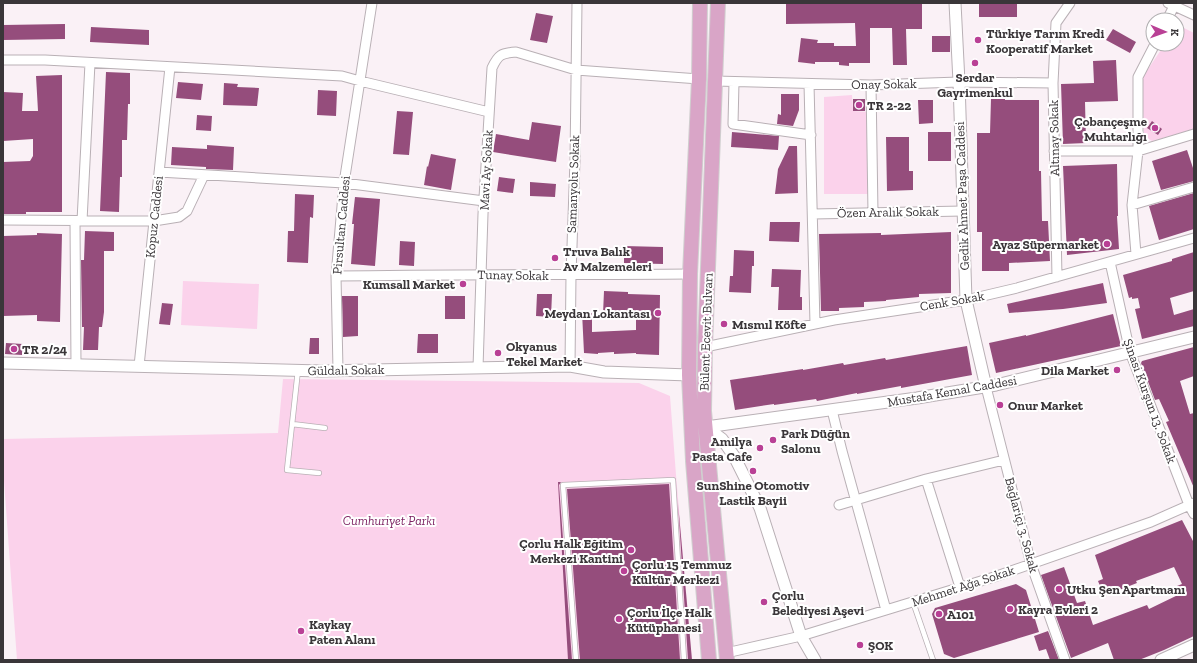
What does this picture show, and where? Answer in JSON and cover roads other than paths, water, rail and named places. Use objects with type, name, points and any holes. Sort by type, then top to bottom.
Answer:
[{"type":"main road","name":"Bülent Ecevit Bulvarı","points":[[700,3],[699,79],[690,274],[689,375],[691,429],[709,660]]},
{"type":"main road","name":"Bülent Ecevit Bulvarı","points":[[718,3],[704,411],[726,657]]},
{"type":"main road","points":[[689,348],[705,347]]},
{"type":"main road","points":[[704,411],[689,375],[705,347]]},
{"type":"main road","points":[[691,429],[706,428]]},
{"type":"street","name":"Pirsultan Caddesi","points":[[338,370],[336,276],[344,183],[372,3]]},
{"type":"street","name":"Samanyolu Sokak","points":[[570,366],[570,276],[575,160],[577,3]]},
{"type":"street","name":"Gedik Ahmet Paşa Caddesi","points":[[955,3],[966,300],[986,387]]},
{"type":"street","name":"Altınay Sokak","points":[[1058,277],[1053,83],[1056,22],[1070,3]]},
{"type":"street","points":[[1171,4],[1194,15]]},
{"type":"street","name":"Mavi Ay Sokak","points":[[478,368],[484,201],[492,68],[497,57],[506,52],[516,52],[576,70],[699,79]]},
{"type":"street","points":[[1136,254],[1132,205],[1138,151],[1138,77],[1151,52]]},
{"type":"street","points":[[3,60],[45,60],[342,76],[490,112]]},
{"type":"street","points":[[76,365],[79,221],[90,63]]},
{"type":"street","name":"Kopuz Caddesi","points":[[139,366],[170,67]]},
{"type":"street","name":"Onay Sokak","points":[[715,81],[871,85],[959,82],[1053,83]]},
{"type":"street","points":[[734,82],[733,124],[811,135]]},
{"type":"street","points":[[809,84],[815,324]]},
{"type":"street","points":[[871,85],[873,213]]},
{"type":"street","points":[[1054,151],[1138,151],[1194,134]]},
{"type":"street","points":[[159,172],[344,183],[484,201]]},
{"type":"street","points":[[3,220],[154,221],[179,217],[187,211],[204,175]]},
{"type":"street","points":[[1132,205],[1194,187]]},
{"type":"street","name":"Özen Aralık Sokak","points":[[813,214],[963,211]]},
{"type":"street","name":"Cenk Sokak","points":[[705,347],[815,324],[966,300],[1058,277],[1194,238]]},
{"type":"street","name":"Şinasi Kurşun 13. Sokak","points":[[1110,262],[1130,352],[1192,504],[1194,514]]},
{"type":"street","name":"Tunay Sokak","points":[[336,276],[482,274],[570,276],[690,274]]},
{"type":"street","name":"Mustafa Kemal Caddesi","points":[[706,428],[986,387],[1083,365],[1194,337]]},
{"type":"street","name":"Güldalı Sokak","points":[[3,363],[298,370],[570,366],[604,372],[689,375]]},
{"type":"street","name":"Bağlariçi 3. Sokak","points":[[986,387],[1031,564],[1065,660]]},
{"type":"street","points":[[832,410],[886,610]]},
{"type":"street","points":[[706,428],[722,439],[734,456],[760,508],[801,636],[815,660]]},
{"type":"street","points":[[840,505],[926,479],[1004,460]]},
{"type":"street","points":[[926,479],[960,587]]},
{"type":"street","name":"Mehmet Ağa Sokak","points":[[726,657],[801,636],[1031,564],[1151,522],[1192,504]]},
{"type":"street","points":[[1161,660],[1194,645]]},
{"type":"lane","points":[[298,370],[287,470],[319,474]]},
{"type":"lane","points":[[292,424],[326,428]]},
{"type":"lane","points":[[576,660],[563,485],[673,480],[684,660]]},
{"type":"lane","points":[[912,602],[933,660]]},
{"type":"place","name":"Türkiye Tarım Kredi Kooperatif Market","points":[[978,40]]},
{"type":"place","name":"Serdar Gayrimenkul","points":[[975,63]]},
{"type":"place","name":"TR 2-22","points":[[859,105]]},
{"type":"place","name":"Çobançeşme Muhtarlığı","points":[[1155,128]]},
{"type":"place","name":"Ayaz Süpermarket","points":[[1107,244]]},
{"type":"place","name":"Truva Balık Av Malzemeleri","points":[[555,258]]},
{"type":"place","name":"Kumsall Market","points":[[463,284]]},
{"type":"place","name":"Meydan Lokantası","points":[[658,313]]},
{"type":"place","name":"Mısmıl Köfte","points":[[724,324]]},
{"type":"place","name":"TR 2/24","points":[[14,349]]},
{"type":"place","name":"Okyanus Tekel Market","points":[[498,353]]},
{"type":"place","name":"Dila Market","points":[[1117,370]]},
{"type":"place","name":"Onur Market","points":[[1000,405]]},
{"type":"place","name":"Park Düğün Salonu","points":[[773,440]]},
{"type":"place","name":"Amilya Pasta Cafe","points":[[760,448]]},
{"type":"place","name":"SunShine Otomotiv Lastik Bayii","points":[[753,471]]},
{"type":"place","name":"Çorlu Halk Eğitim Merkezi Kantini","points":[[631,550]]},
{"type":"place","name":"Çorlu 15 Temmuz Kültür Merkezi","points":[[624,571]]},
{"type":"place","name":"Utku Şen Apartmanı","points":[[1059,589]]},
{"type":"place","name":"Çorlu Belediyesi Aşevi","points":[[764,602]]},
{"type":"place","name":"Kayra Evleri 2","points":[[1010,609]]},
{"type":"place","name":"A101","points":[[939,614]]},
{"type":"place","name":"Çorlu İlçe Halk Kütüphanesi","points":[[619,619]]},
{"type":"place","name":"Kaykay Paten Alanı","points":[[301,631]]},
{"type":"place","name":"ŞOK","points":[[860,645]]},
{"type":"park label","name":"Cumhuriyet Parkı","points":[[389,520]]}]
